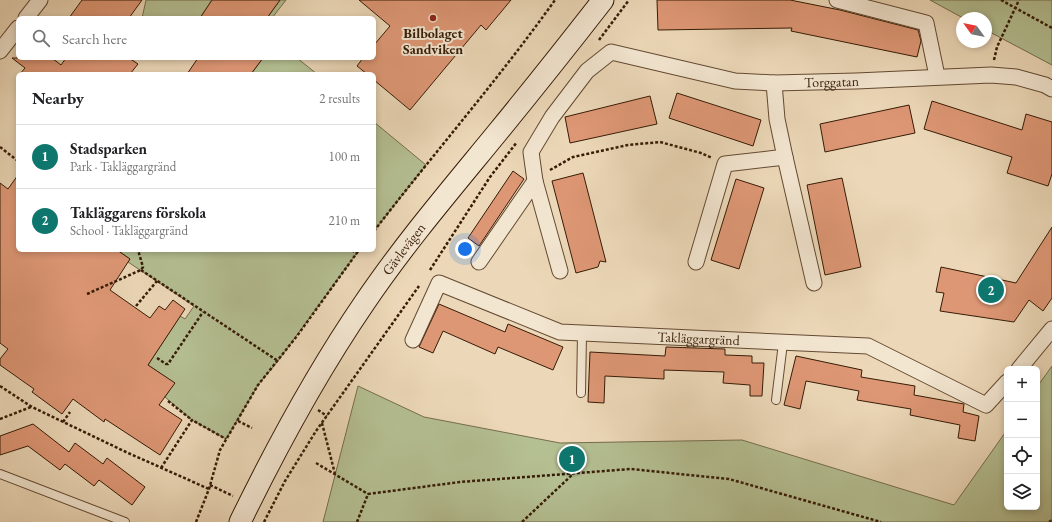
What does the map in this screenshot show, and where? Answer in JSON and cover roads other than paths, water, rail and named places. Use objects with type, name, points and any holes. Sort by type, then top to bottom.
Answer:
[{"type":"main road","name":"Gävlevägen","points":[[240,522],[295,413],[332,351],[365,301],[409,242],[538,84],[603,0]]},
{"type":"street","points":[[28,16],[40,0]]},
{"type":"street","points":[[837,0],[926,23],[937,76]]},
{"type":"street","points":[[0,51],[16,31]]},
{"type":"street","name":"Torggatan","points":[[535,181],[531,152],[541,135],[552,117],[587,71],[611,52],[735,81],[774,83],[991,75],[1016,77],[1045,85],[1052,89]]},
{"type":"street","points":[[774,83],[778,119],[785,158],[814,283]]},
{"type":"street","points":[[696,262],[725,164],[785,158]]},
{"type":"street","points":[[479,262],[535,181]]},
{"type":"street","points":[[535,181],[560,271]]},
{"type":"street","name":"Takläggargränd","points":[[413,340],[439,283],[560,332],[868,346],[986,405],[1004,385]]},
{"type":"street","points":[[1021,366],[1052,329]]},
{"type":"lane","points":[[581,393],[582,334]]},
{"type":"lane","points":[[776,400],[783,343]]},
{"type":"lane","points":[[0,474],[111,519],[125,522]]},
{"type":"place","name":"Bilbolaget Sandviken","points":[[433,18]]},
{"type":"place","name":"Takläggarens förskola","points":[[991,290]]},
{"type":"place","name":"Stadsparken","points":[[572,459]]}]
